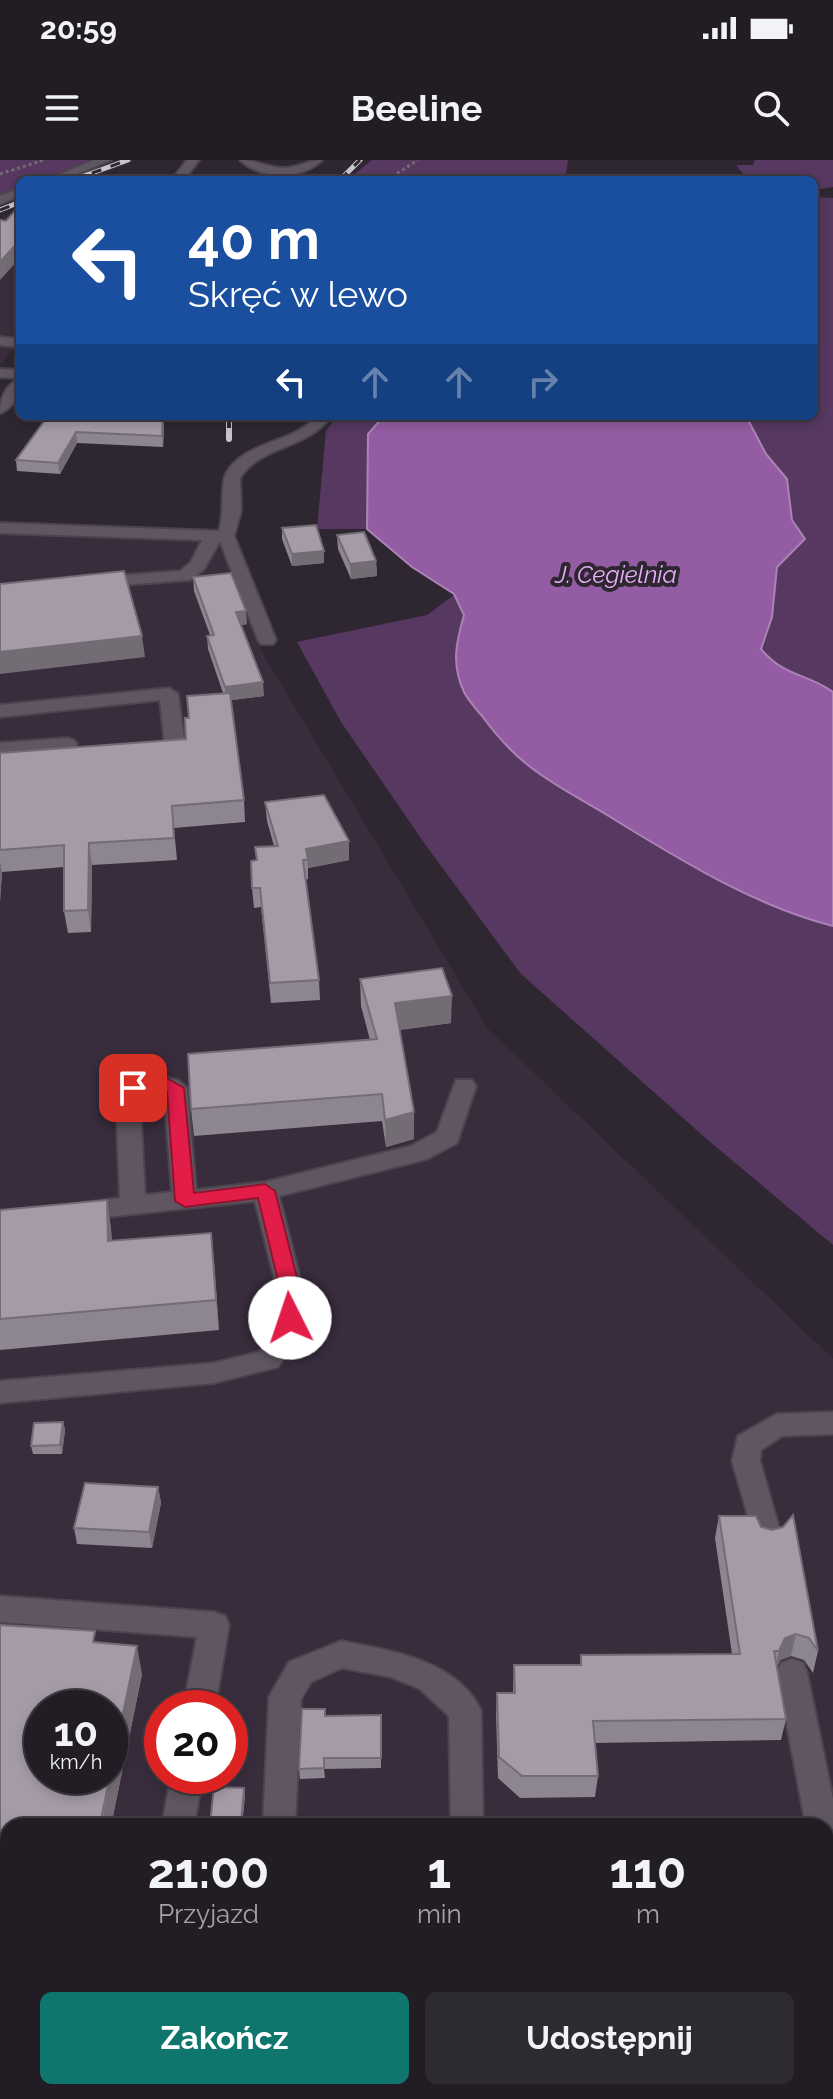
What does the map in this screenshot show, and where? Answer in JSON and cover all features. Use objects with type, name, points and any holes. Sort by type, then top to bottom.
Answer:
[{"type":"street","points":[[63,176],[105,160]]},
{"type":"street","points":[[246,160],[259,170],[275,171],[307,167],[316,160]]},
{"type":"street","points":[[0,409],[16,388]]},
{"type":"street","points":[[76,583],[184,576],[198,565],[233,510],[232,478],[241,464],[300,436],[322,420]]},
{"type":"street","points":[[0,528],[219,536]]},
{"type":"street","points":[[219,536],[267,640]]},
{"type":"street","points":[[0,696],[167,678],[175,747]]},
{"type":"street","points":[[0,711],[169,694]]},
{"type":"street","points":[[0,749],[67,744]]},
{"type":"street","points":[[133,1205],[128,1101],[133,1088],[145,1083],[163,1082],[175,1088],[185,1201]]},
{"type":"street","points":[[59,1212],[265,1191],[418,1153],[448,1137],[464,1086]]},
{"type":"street","points":[[0,1392],[214,1373],[268,1360],[287,1334],[293,1301],[265,1191]]},
{"type":"street","points":[[767,1538],[746,1461],[748,1444],[777,1425],[833,1423]]},
{"type":"street","points":[[0,1609],[214,1625],[202,1690]]},
{"type":"street","points":[[279,1818],[285,1697],[300,1672],[341,1654],[392,1664],[431,1679],[465,1710],[467,1818]]},
{"type":"street","points":[[792,1673],[820,1818]]},
{"type":"street","points":[[179,1818],[184,1794]]},
{"type":"path","points":[[0,174],[44,160]]},
{"type":"path","points":[[393,176],[418,160]]},
{"type":"shaded area","points":[[0,160],[107,160],[61,176],[16,176],[16,193],[0,199]]},
{"type":"shaded area","points":[[372,160],[568,161],[566,176],[352,176]]},
{"type":"shaded area","points":[[755,160],[833,160],[833,187],[818,189],[818,176],[745,176],[736,165],[753,165]]},
{"type":"shaded area","points":[[818,197],[833,198],[833,692],[821,684],[776,667],[761,649],[772,617],[777,566],[804,539],[792,520],[787,479],[766,454],[748,420],[818,420]]},
{"type":"shaded area","points":[[16,211],[16,346],[0,365],[0,219]]},
{"type":"shaded area","points":[[334,420],[381,420],[368,435],[367,529],[317,529],[326,431]]},
{"type":"shaded area","points":[[0,531],[219,539],[264,655],[487,1028],[833,1359],[833,1818],[0,1818]]},
{"type":"shaded area","points":[[454,595],[464,615],[456,654],[457,672],[464,692],[498,736],[529,766],[697,868],[777,907],[833,926],[833,1245],[702,1135],[521,974],[427,847],[341,722],[297,642],[427,615]]},
{"type":"water","name":"J. Cegielnia","points":[[380,420],[748,420],[766,454],[787,479],[792,520],[805,539],[777,567],[772,617],[761,649],[787,670],[833,692],[833,926],[777,907],[697,868],[545,778],[513,752],[468,698],[460,682],[456,654],[464,615],[454,594],[412,567],[367,529],[368,434]]},
{"type":"building","points":[[16,210],[16,244],[0,262],[0,220],[6,221]]},
{"type":"building","points":[[45,420],[163,420],[162,436],[76,432],[58,463],[16,460]]},
{"type":"building","points":[[316,525],[324,551],[292,554],[282,528]]},
{"type":"building","points":[[364,532],[376,561],[350,564],[337,535]]},
{"type":"building","points":[[124,571],[142,636],[0,652],[0,584]]},
{"type":"building","points":[[231,573],[246,611],[236,612],[263,682],[225,687],[207,636],[214,635],[193,577]]},
{"type":"building","points":[[230,693],[244,800],[172,806],[174,838],[89,843],[88,910],[64,911],[64,845],[0,850],[0,753],[186,739],[185,718],[189,718],[187,696]]},
{"type":"building","points":[[324,795],[349,841],[306,849],[308,860],[303,860],[319,980],[270,983],[260,888],[252,888],[251,861],[257,860],[255,847],[278,846],[265,802]]},
{"type":"building","points":[[442,968],[452,996],[395,1003],[414,1112],[385,1120],[382,1094],[191,1109],[188,1054],[377,1039],[360,979]]},
{"type":"building","points":[[107,1200],[108,1241],[211,1233],[216,1300],[0,1319],[0,1210]]},
{"type":"building","points":[[63,1422],[60,1445],[31,1446],[34,1423]]},
{"type":"building","points":[[85,1483],[158,1487],[149,1532],[74,1528]]},
{"type":"building","points":[[793,1515],[818,1651],[809,1638],[796,1634],[785,1638],[779,1651],[774,1651],[786,1719],[593,1721],[598,1776],[522,1776],[499,1757],[497,1693],[515,1693],[514,1665],[581,1665],[581,1655],[740,1654],[719,1516],[756,1516],[761,1527],[772,1530],[783,1527]]},
{"type":"building","points":[[0,1625],[95,1631],[93,1642],[137,1646],[128,1690],[24,1690],[24,1794],[106,1794],[101,1818],[0,1818]]},
{"type":"building","points":[[302,1709],[325,1709],[325,1716],[381,1715],[381,1758],[324,1758],[324,1768],[299,1769]]},
{"type":"building","points":[[213,1794],[244,1794],[242,1818],[211,1818]]},
{"type":"railway","points":[[84,176],[128,160]]},
{"type":"railway","points":[[344,176],[360,160]]},
{"type":"railway","points":[[0,210],[16,204]]},
{"type":"railway","points":[[229,420],[229,439]]},
{"type":"route","points":[[133,1088],[145,1083],[163,1082],[175,1088],[185,1201],[265,1191],[293,1301],[290,1318]]}]
